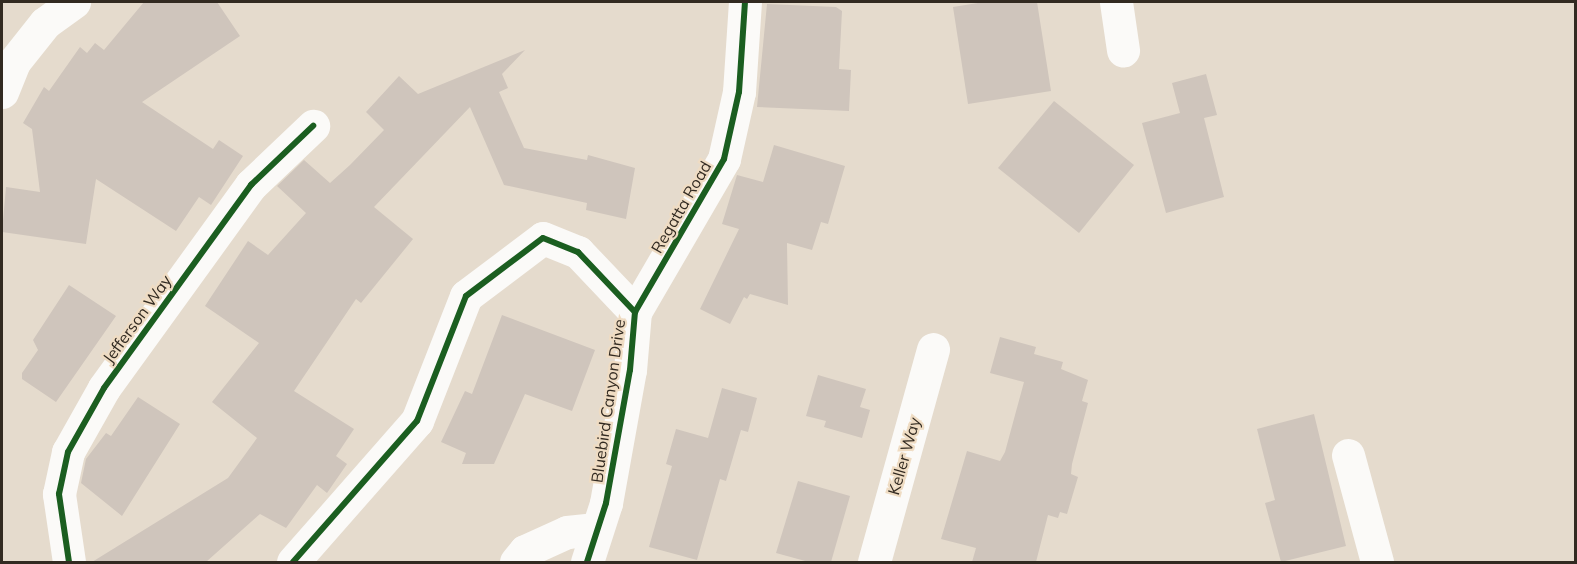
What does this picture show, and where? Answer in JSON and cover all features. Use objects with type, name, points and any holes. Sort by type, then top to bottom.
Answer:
[{"type":"street","points":[[2,92],[14,62],[45,23],[74,2]]},
{"type":"street","name":"Regatta Road","points":[[635,312],[724,159],[739,92],[745,2]]},
{"type":"street","points":[[1116,2],[1123,50]]},
{"type":"street","name":"Jefferson Way","points":[[69,562],[59,494],[68,452],[104,388],[251,185],[313,126]]},
{"type":"street","name":"Bluebird Canyon Drive","points":[[293,562],[417,421],[466,296],[543,238],[578,252],[635,312],[630,370],[606,503],[587,562]]},
{"type":"street","name":"Keller Way","points":[[874,562],[933,349]]},
{"type":"street","points":[[1348,455],[1377,562]]},
{"type":"street","points":[[516,562],[525,552],[567,532],[596,530]]},
{"type":"building","points":[[144,2],[217,2],[240,36],[142,102],[213,149],[219,140],[243,156],[211,205],[199,197],[176,231],[96,179],[86,244],[2,232],[6,187],[40,192],[32,129],[23,123],[44,87],[49,91],[80,47],[87,53],[95,43],[104,50]]},
{"type":"building","points":[[984,2],[1037,2],[1051,91],[968,104],[953,7]]},
{"type":"building","points":[[767,4],[836,7],[842,11],[839,69],[851,70],[849,111],[757,107]]},
{"type":"building","points":[[525,50],[502,74],[508,88],[499,92],[524,148],[587,160],[588,155],[635,168],[626,219],[586,210],[587,203],[504,185],[470,107],[374,207],[413,239],[361,303],[356,299],[294,391],[354,429],[336,456],[347,464],[327,493],[317,485],[286,528],[260,514],[206,562],[92,562],[228,478],[257,438],[212,402],[259,343],[205,306],[248,241],[268,255],[306,213],[277,186],[304,160],[330,183],[350,165],[384,130],[366,112],[399,76],[418,94]]},
{"type":"building","points":[[1206,74],[1217,115],[1204,118],[1224,197],[1166,213],[1142,123],[1180,113],[1172,83]]},
{"type":"building","points":[[1054,101],[1134,165],[1079,233],[998,168]]},
{"type":"building","points":[[774,145],[845,166],[828,224],[821,222],[812,250],[787,243],[788,305],[750,294],[747,299],[744,297],[730,324],[700,309],[739,229],[722,224],[737,175],[763,182]]},
{"type":"building","points":[[69,285],[116,316],[56,402],[22,379],[22,373],[38,350],[33,340]]},
{"type":"building","points":[[502,315],[595,350],[572,411],[525,394],[494,464],[462,464],[466,453],[441,442],[465,391],[472,394]]},
{"type":"building","points":[[1000,337],[1036,347],[1034,354],[1063,362],[1061,369],[1088,380],[1082,401],[1088,403],[1072,464],[1071,474],[1078,477],[1067,514],[1060,512],[1058,518],[1048,515],[1036,562],[972,562],[976,548],[941,539],[967,451],[1000,461],[1005,452],[1024,382],[990,373]]},
{"type":"building","points":[[818,375],[866,389],[860,407],[870,410],[862,438],[824,427],[826,421],[806,416]]},
{"type":"building","points":[[722,388],[757,398],[748,432],[741,430],[726,481],[720,479],[697,560],[649,547],[672,466],[666,464],[676,429],[708,438]]},
{"type":"building","points":[[138,397],[180,424],[122,516],[81,483],[86,459],[106,433],[111,436]]},
{"type":"building","points":[[1314,414],[1346,546],[1281,562],[1265,503],[1275,500],[1257,429]]},
{"type":"building","points":[[798,481],[850,496],[831,562],[809,562],[776,553]]},
{"type":"cycle path","points":[[587,562],[606,503],[630,370],[635,312],[724,159],[739,92],[745,2]]},
{"type":"cycle path","points":[[69,562],[59,494],[68,452],[104,388],[251,185],[313,126]]},
{"type":"cycle path","points":[[293,562],[417,421],[466,296],[543,238],[578,252],[635,312]]}]
